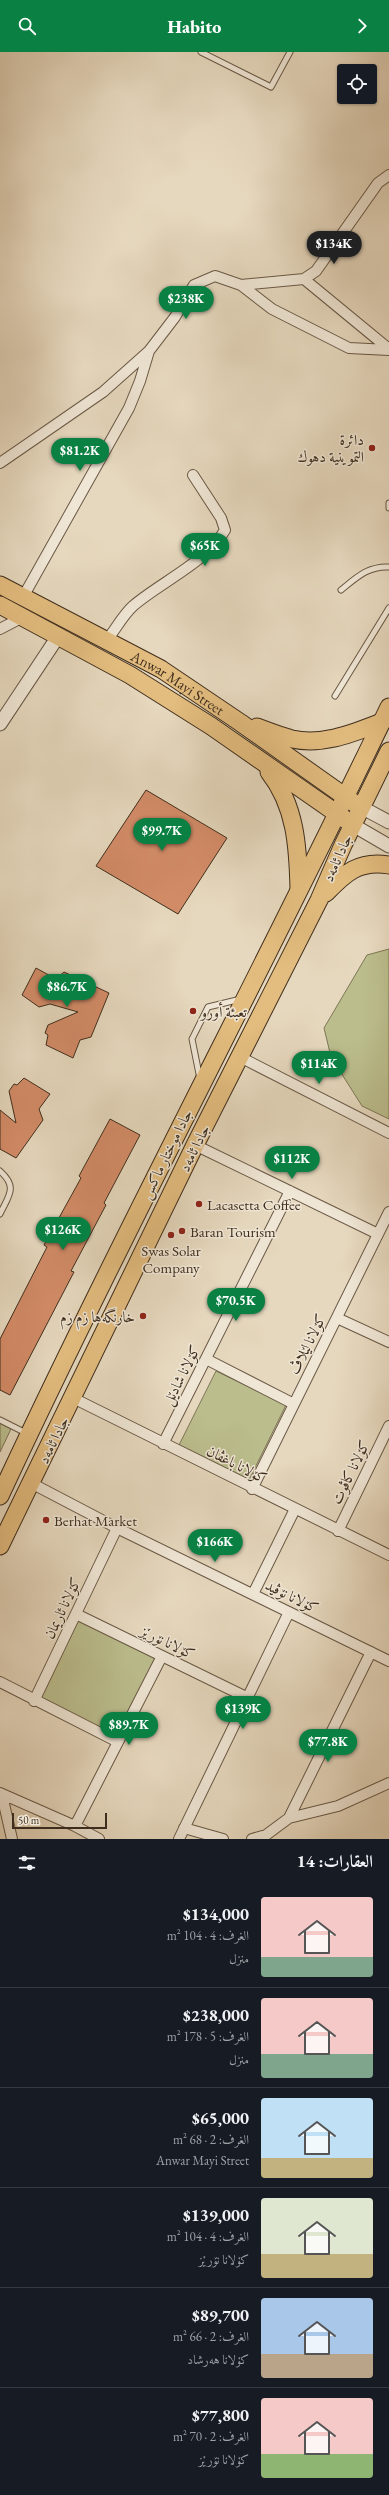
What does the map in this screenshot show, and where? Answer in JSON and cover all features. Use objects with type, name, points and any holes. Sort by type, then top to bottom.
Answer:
[{"type":"main road","name":"Anwar Mayi Street","points":[[0,586],[161,669],[361,807]]},
{"type":"main road","name":"Anwar Mayi Street","points":[[0,605],[130,675],[262,762],[352,825]]},
{"type":"main road","name":"جادا ئامەد","points":[[337,814],[389,707]]},
{"type":"main road","points":[[241,723],[293,739],[314,741],[339,738],[382,722]]},
{"type":"main road","name":"جادا ئامەد","points":[[0,1546],[195,1145],[318,900],[352,825],[389,751]]},
{"type":"main road","points":[[262,762],[280,785],[294,824],[298,854],[299,893]]},
{"type":"main road","name":"جادا موختار ماكس","points":[[0,1496],[201,1085],[299,893],[337,814]]},
{"type":"main road","points":[[318,900],[347,871],[376,863],[389,865]]},
{"type":"street","points":[[241,285],[304,279],[316,271],[378,183],[389,175]]},
{"type":"street","points":[[0,463],[103,392],[148,351],[175,317],[194,285],[215,276],[241,285],[272,309],[348,348],[389,349]]},
{"type":"street","points":[[304,279],[389,349]]},
{"type":"street","points":[[23,597],[129,408],[140,381],[148,351]]},
{"type":"street","points":[[107,640],[132,607],[220,540],[225,530],[221,518],[193,475]]},
{"type":"street","points":[[0,629],[23,617]]},
{"type":"street","points":[[0,724],[58,636]]},
{"type":"street","points":[[361,807],[389,822]]},
{"type":"street","points":[[352,825],[389,846]]},
{"type":"street","points":[[240,1056],[389,1133]]},
{"type":"street","points":[[195,1145],[378,1234]]},
{"type":"street","name":"کۆلانا شادێل","points":[[163,1444],[290,1191]]},
{"type":"street","name":"کۆلانا لێلاڤ","points":[[252,1489],[389,1212]]},
{"type":"street","points":[[337,1318],[389,1342]]},
{"type":"street","points":[[206,1359],[294,1404]]},
{"type":"street","name":"کۆلانا باغڤان","points":[[73,1398],[252,1489],[389,1555]]},
{"type":"street","name":"کۆلانا کاڤوت","points":[[338,1531],[389,1426]]},
{"type":"street","name":"کۆلانا نۆڤید","points":[[31,1483],[117,1528],[389,1661]]},
{"type":"street","points":[[252,1594],[295,1509]]},
{"type":"street","name":"کۆلانا ئاریمان","points":[[34,1701],[117,1528]]},
{"type":"street","points":[[179,1839],[246,1697],[289,1612]]},
{"type":"street","name":"کۆلانا نۆرێز","points":[[76,1614],[246,1697]]},
{"type":"street","points":[[289,1818],[371,1652]]},
{"type":"street","points":[[75,1826],[162,1656]]},
{"type":"street","points":[[0,1682],[34,1701],[118,1742]]},
{"type":"street","points":[[252,1839],[266,1835],[289,1818],[338,1806],[389,1783]]},
{"type":"street","points":[[1,1794],[75,1826],[99,1839]]},
{"type":"street","points":[[1,1794],[12,1839]]},
{"type":"street","points":[[184,1828],[223,1839]]},
{"type":"lane","points":[[201,52],[271,87],[290,52]]},
{"type":"lane","points":[[389,502],[389,508]]},
{"type":"lane","points":[[341,590],[364,571],[378,567],[389,568]]},
{"type":"lane","points":[[335,696],[389,608]]},
{"type":"lane","points":[[201,1085],[192,1039],[208,1007],[246,998]]},
{"type":"lane","points":[[0,1171],[10,1182],[11,1191],[0,1214]]},
{"type":"lane","points":[[0,1420],[29,1434]]},
{"type":"green space","points":[[389,949],[389,1119],[362,1106],[331,1057],[324,1028],[367,955]]},
{"type":"green space","points":[[216,1371],[286,1405],[249,1480],[179,1445]]},
{"type":"green space","points":[[0,1423],[11,1429],[0,1452]]},
{"type":"green space","points":[[76,1614],[162,1656],[118,1742],[34,1701]]},
{"type":"building","points":[[146,790],[227,838],[178,914],[96,866]]},
{"type":"building","points":[[36,968],[56,979],[64,972],[109,993],[91,1037],[80,1040],[73,1058],[46,1045],[48,1035],[45,1033],[48,1025],[78,1012],[50,1004],[39,1007],[22,995]]},
{"type":"building","points":[[24,1078],[50,1094],[39,1109],[43,1120],[16,1158],[0,1149],[0,1110],[16,1123],[9,1091],[14,1084],[17,1085]]},
{"type":"building","points":[[110,1119],[140,1135],[104,1203],[106,1205],[71,1271],[74,1272],[10,1395],[0,1390],[0,1339],[47,1247],[44,1245],[81,1178],[79,1176]]},
{"type":"place","name":"دائرة التموينية دهوك","points":[[372,448]]},
{"type":"place","name":"تعبئة أورو","points":[[193,1011]]},
{"type":"place","name":"Lacasetta Coffee","points":[[199,1204]]},
{"type":"place","name":"Baran Tourism","points":[[182,1231]]},
{"type":"place","name":"Swas Solar Company","points":[[171,1235]]},
{"type":"place","name":"خارنگەها زم زم","points":[[143,1316]]},
{"type":"place","name":"Berhat Market","points":[[46,1520]]}]
